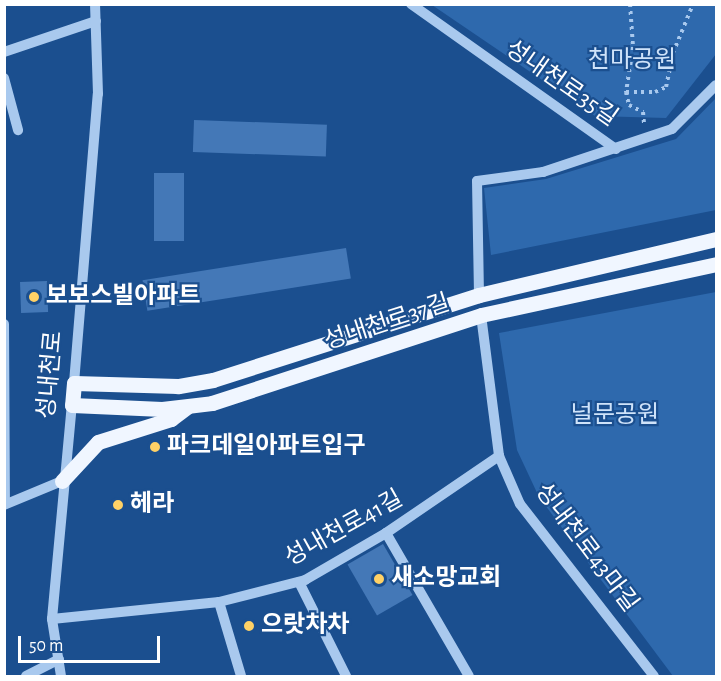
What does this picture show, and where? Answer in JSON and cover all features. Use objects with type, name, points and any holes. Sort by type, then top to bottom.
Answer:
[{"type":"main road","name":"성내천로37길","points":[[74,383],[178,386],[213,380],[479,296],[717,239]]},
{"type":"main road","name":"성내천로37길","points":[[72,405],[187,407],[260,389],[481,315],[717,264]]},
{"type":"main road","name":"성내천로43마길","points":[[479,296],[481,315]]},
{"type":"main road","name":"성내천로","points":[[72,405],[74,383]]},
{"type":"main road","points":[[62,481],[98,442],[171,419],[187,407]]},
{"type":"street","name":"성내천로","points":[[74,383],[98,93],[95,4]]},
{"type":"street","name":"성내천로35길","points":[[411,4],[616,149],[672,129],[717,85]]},
{"type":"street","points":[[4,52],[96,21]]},
{"type":"street","points":[[4,78],[18,130]]},
{"type":"street","points":[[479,296],[477,181],[543,172],[616,149]]},
{"type":"street","name":"성내천로43마길","points":[[481,315],[499,456],[520,504],[654,676]]},
{"type":"street","points":[[4,324],[5,504],[62,481]]},
{"type":"street","name":"성내천로","points":[[62,676],[52,619],[62,481],[72,405]]},
{"type":"street","name":"성내천로41길","points":[[52,619],[219,602],[299,582],[386,533],[499,456]]},
{"type":"street","points":[[386,533],[469,676]]},
{"type":"street","points":[[299,582],[346,676]]},
{"type":"street","points":[[219,602],[241,676]]},
{"type":"street","points":[[26,676],[59,660]]},
{"type":"path","points":[[630,4],[633,47],[626,92],[629,105],[643,112]]},
{"type":"path","points":[[626,92],[655,92],[666,87],[673,53],[693,4]]},
{"type":"green space","name":"천마공원","points":[[432,5],[716,5],[716,54],[666,118],[595,116]]},
{"type":"green space","points":[[716,98],[716,210],[491,255],[484,188],[546,179],[676,139]]},
{"type":"green space","name":"널문공원","points":[[716,292],[716,676],[673,676],[539,497],[517,450],[499,333]]},
{"type":"building","points":[[194,120],[327,125],[326,157],[193,152]]},
{"type":"building","points":[[154,173],[184,173],[184,241],[154,241]]},
{"type":"building","points":[[346,248],[351,279],[147,311],[143,280]]},
{"type":"building","name":"보보스빌아파트","points":[[47,281],[48,312],[21,313],[20,282]]},
{"type":"building","name":"새소망교회","points":[[383,544],[412,595],[377,616],[347,564]]},
{"type":"place","name":"보보스빌아파트","points":[[34,297]]},
{"type":"place","name":"파크데일아파트입구","points":[[155,447]]},
{"type":"place","name":"헤라","points":[[118,505]]},
{"type":"place","name":"새소망교회","points":[[379,579]]},
{"type":"place","name":"으랏차차","points":[[249,626]]}]
